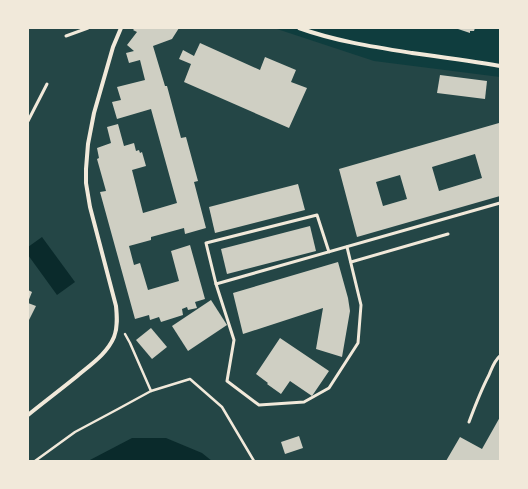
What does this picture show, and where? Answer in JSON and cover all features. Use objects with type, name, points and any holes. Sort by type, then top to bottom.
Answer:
[{"type":"street","points":[[28,415],[101,355],[110,344],[114,336],[117,320],[116,306],[94,228],[87,189],[86,169],[88,144],[94,113],[113,47],[121,28]]},
{"type":"street","points":[[299,28],[350,42],[500,66]]},
{"type":"lane","points":[[66,36],[88,28]]},
{"type":"lane","points":[[28,121],[47,84]]},
{"type":"lane","points":[[216,284],[500,203]]},
{"type":"lane","points":[[329,252],[318,215],[206,243],[216,284],[234,340],[227,381],[259,405],[304,402],[329,388],[358,343],[360,305],[347,246]]},
{"type":"lane","points":[[351,262],[448,234]]},
{"type":"lane","points":[[469,422],[482,388],[496,360],[500,356]]},
{"type":"path","points":[[117,320],[130,343],[151,391]]},
{"type":"path","points":[[35,461],[75,432],[151,391],[190,379],[222,407],[254,461]]},
{"type":"shaded area","points":[[28,28],[274,28],[374,61],[500,77],[500,461],[28,461]]},
{"type":"shaded area","points":[[42,237],[75,282],[57,295],[28,255],[28,247]]},
{"type":"shaded area","points":[[132,438],[166,438],[202,453],[212,461],[88,461]]},
{"type":"building","points":[[135,28],[179,28],[172,39],[153,46],[165,86],[167,86],[181,138],[186,137],[198,181],[194,182],[206,228],[185,234],[184,228],[151,237],[151,240],[129,246],[134,265],[140,263],[148,290],[179,281],[171,251],[190,245],[205,299],[195,302],[197,308],[188,310],[187,307],[182,309],[183,315],[161,322],[159,317],[150,320],[149,315],[135,319],[100,192],[106,191],[97,159],[99,158],[97,148],[111,143],[107,127],[118,124],[124,146],[134,143],[136,151],[139,150],[140,153],[142,152],[146,166],[132,170],[143,213],[177,203],[151,109],[117,119],[112,102],[121,100],[117,87],[145,80],[140,60],[129,63],[126,53],[134,51],[127,45],[137,32],[133,30]]},
{"type":"building","points":[[455,28],[475,28],[474,31],[470,31],[470,33]]},
{"type":"building","points":[[200,43],[260,70],[265,57],[296,70],[291,82],[307,88],[289,128],[184,82],[191,64],[179,59],[183,50],[194,56]]},
{"type":"building","points":[[440,75],[487,81],[485,99],[437,93]]},
{"type":"building","points":[[499,123],[500,196],[357,237],[339,169]],"holes":[[[475,154],[482,178],[439,191],[432,167]],[[400,175],[407,199],[383,206],[376,182]]]},
{"type":"building","points":[[298,184],[305,210],[215,233],[209,207]]},
{"type":"building","points":[[310,226],[316,251],[227,274],[221,249]]},
{"type":"building","points":[[338,262],[350,311],[342,357],[316,349],[323,308],[243,334],[233,293]]},
{"type":"building","points":[[28,290],[32,292],[28,302]]},
{"type":"building","points":[[211,300],[227,325],[188,351],[172,326]]},
{"type":"building","points":[[28,303],[36,306],[28,322]]},
{"type":"building","points":[[151,328],[167,347],[152,359],[136,340]]},
{"type":"building","points":[[280,338],[329,371],[312,396],[290,381],[281,394],[256,374]]},
{"type":"building","points":[[500,417],[500,461],[446,461],[460,437],[482,449]]},
{"type":"building","points":[[299,436],[303,448],[285,454],[281,442]]}]
